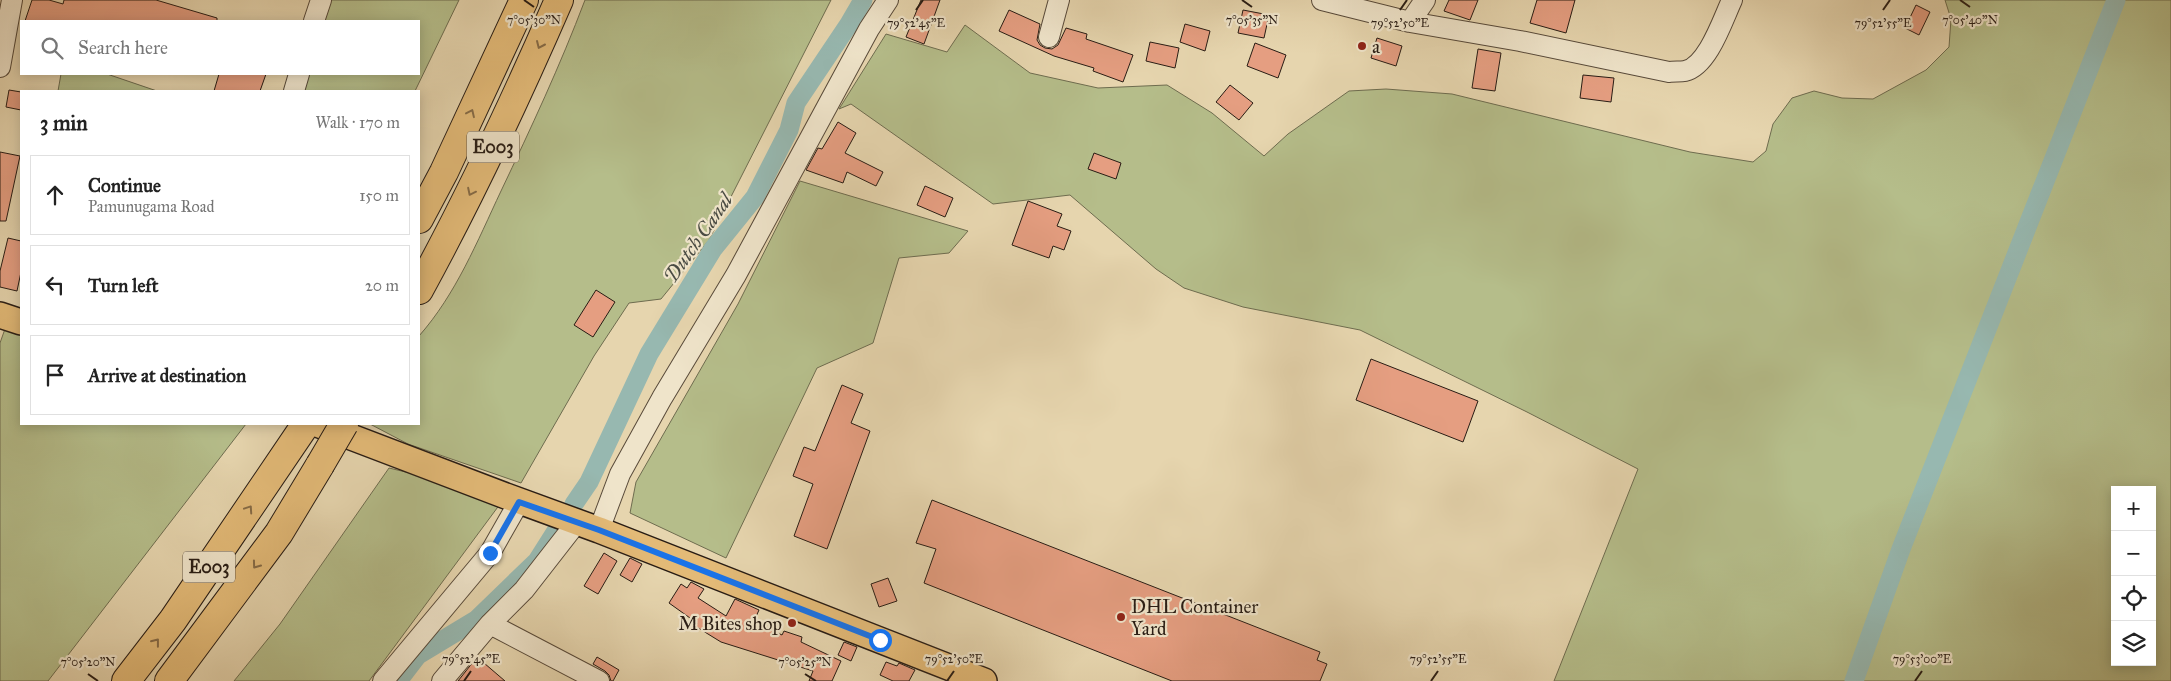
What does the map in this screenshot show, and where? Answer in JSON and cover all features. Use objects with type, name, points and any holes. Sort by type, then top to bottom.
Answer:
[{"type":"highway","name":"E003","points":[[420,217],[444,172],[524,0]]},
{"type":"highway","name":"E003","points":[[420,288],[456,222],[514,103],[559,0]]},
{"type":"highway","name":"E003","points":[[126,681],[173,620],[305,425]]},
{"type":"highway","name":"E003","points":[[169,681],[279,533],[343,425]]},
{"type":"main road","points":[[0,315],[20,322]]},
{"type":"main road","points":[[320,425],[519,502],[588,526],[984,681]]},
{"type":"street","points":[[0,66],[12,0]]},
{"type":"street","points":[[314,20],[321,0]]},
{"type":"street","points":[[442,681],[490,624],[588,526],[736,275],[868,29],[888,0]]},
{"type":"street","points":[[1049,37],[1059,0]]},
{"type":"street","points":[[1322,0],[1410,22],[1520,41],[1669,72],[1686,71],[1696,65],[1709,49],[1732,0]]},
{"type":"street","points":[[1410,22],[1425,0]]},
{"type":"street","points":[[294,90],[299,75]]},
{"type":"street","points":[[384,681],[490,553],[519,502]]},
{"type":"street","points":[[490,624],[599,681]]},
{"type":"green space","points":[[325,0],[459,0],[415,90],[300,90],[305,75],[420,75],[420,20],[320,20]]},
{"type":"green space","points":[[585,0],[831,0],[709,240],[661,299],[629,303],[594,356],[521,483],[408,444],[372,425],[420,425],[420,335],[444,303],[474,248],[566,49]]},
{"type":"green space","points":[[1945,0],[2171,0],[2171,681],[1554,681],[1638,469],[1360,330],[1243,307],[1184,288],[1156,269],[1070,195],[993,204],[851,104],[839,109],[886,34],[947,52],[965,25],[1030,73],[1098,88],[1167,85],[1212,113],[1264,156],[1288,134],[1349,91],[1386,89],[1452,94],[1690,152],[1753,162],[1766,151],[1773,124],[1792,98],[1814,91],[1842,98],[1873,99],[1926,70],[1949,47],[1951,19]]},
{"type":"green space","points":[[61,75],[110,75],[154,90],[58,90]]},
{"type":"green space","points":[[800,181],[968,231],[949,253],[899,258],[873,343],[817,368],[726,558],[630,513],[636,482],[738,304]]},
{"type":"green space","points":[[6,326],[20,334],[20,425],[245,425],[48,681],[0,681],[0,343]]},
{"type":"green space","points":[[389,468],[506,496],[369,681],[234,681],[280,624]]},
{"type":"building","points":[[32,0],[49,0],[63,4],[64,0],[156,0],[217,18],[217,20],[25,20]]},
{"type":"building","points":[[921,0],[940,0],[924,44],[906,37]]},
{"type":"building","points":[[1449,0],[1478,0],[1470,20],[1444,11]]},
{"type":"building","points":[[1537,0],[1575,0],[1566,33],[1530,23]]},
{"type":"building","points":[[1916,5],[1930,12],[1919,35],[1905,28]]},
{"type":"building","points":[[1009,10],[1040,24],[1037,40],[1045,48],[1052,49],[1058,45],[1066,28],[1087,34],[1086,39],[1133,55],[1123,82],[1093,71],[1094,68],[1054,56],[999,31]]},
{"type":"building","points":[[1243,10],[1269,15],[1264,38],[1238,33]]},
{"type":"building","points":[[1185,24],[1210,31],[1205,51],[1180,42]]},
{"type":"building","points":[[1377,38],[1402,46],[1396,66],[1371,58]]},
{"type":"building","points":[[1150,42],[1179,48],[1175,68],[1146,61]]},
{"type":"building","points":[[1255,43],[1286,55],[1278,78],[1247,66]]},
{"type":"building","points":[[1478,49],[1501,53],[1495,91],[1472,88]]},
{"type":"building","points":[[219,75],[266,75],[260,90],[214,90]]},
{"type":"building","points":[[1583,75],[1614,78],[1611,102],[1580,98]]},
{"type":"building","points":[[1230,85],[1253,103],[1239,120],[1216,102]]},
{"type":"building","points":[[9,90],[20,92],[20,110],[6,107]]},
{"type":"building","points":[[838,122],[856,133],[845,153],[883,172],[876,186],[847,172],[843,183],[806,170],[818,148],[822,149]]},
{"type":"building","points":[[0,152],[20,156],[6,221],[0,221]]},
{"type":"building","points":[[1094,153],[1121,163],[1116,179],[1088,169]]},
{"type":"building","points":[[925,186],[953,198],[945,217],[917,205]]},
{"type":"building","points":[[1028,201],[1062,214],[1057,226],[1071,231],[1064,250],[1053,246],[1049,258],[1012,245]]},
{"type":"building","points":[[8,238],[20,241],[20,277],[17,291],[0,287],[0,271]]},
{"type":"building","points":[[596,290],[615,302],[593,337],[574,325]]},
{"type":"building","points":[[1371,359],[1478,401],[1463,442],[1356,400]]},
{"type":"building","points":[[842,385],[863,394],[851,423],[870,431],[827,549],[794,536],[813,484],[793,476],[804,447],[815,451]]},
{"type":"building","name":"DHL Container Yard","points":[[932,500],[1320,652],[1317,660],[1327,664],[1320,681],[1172,681],[924,583],[936,549],[916,543]]},
{"type":"building","points":[[604,553],[617,561],[598,594],[584,586]]},
{"type":"building","points":[[630,558],[642,564],[632,582],[620,575]]},
{"type":"building","points":[[888,578],[897,601],[879,607],[871,584]]},
{"type":"building","points":[[691,582],[704,589],[698,598],[726,616],[735,599],[759,610],[754,621],[782,635],[784,631],[802,637],[801,642],[841,661],[832,681],[809,681],[813,671],[721,642],[695,626],[697,623],[669,603],[681,584],[687,588]]},
{"type":"building","points":[[844,642],[857,647],[851,661],[838,655]]},
{"type":"building","points":[[477,657],[505,681],[458,681]]},
{"type":"building","points":[[597,657],[619,670],[613,681],[611,681],[605,671],[593,664]]},
{"type":"building","points":[[886,662],[897,666],[899,663],[915,670],[909,681],[893,681],[880,675]]},
{"type":"waterway","name":"Dutch Canal","points":[[574,504],[589,482],[649,354],[713,249],[755,197],[789,130],[796,103],[863,0]]},
{"type":"waterway","points":[[1854,681],[1901,549],[2116,0]]},
{"type":"waterway","name":"Dutch Canal","points":[[398,681],[418,655],[476,620],[537,561],[556,531]]},
{"type":"place","name":"a","points":[[1362,46]]},
{"type":"place","name":"DHL Container Yard","points":[[1121,617]]},
{"type":"place","name":"M Bites shop","points":[[792,623]]},
{"type":"route","points":[[490,553],[519,502],[599,530],[880,640]]}]
